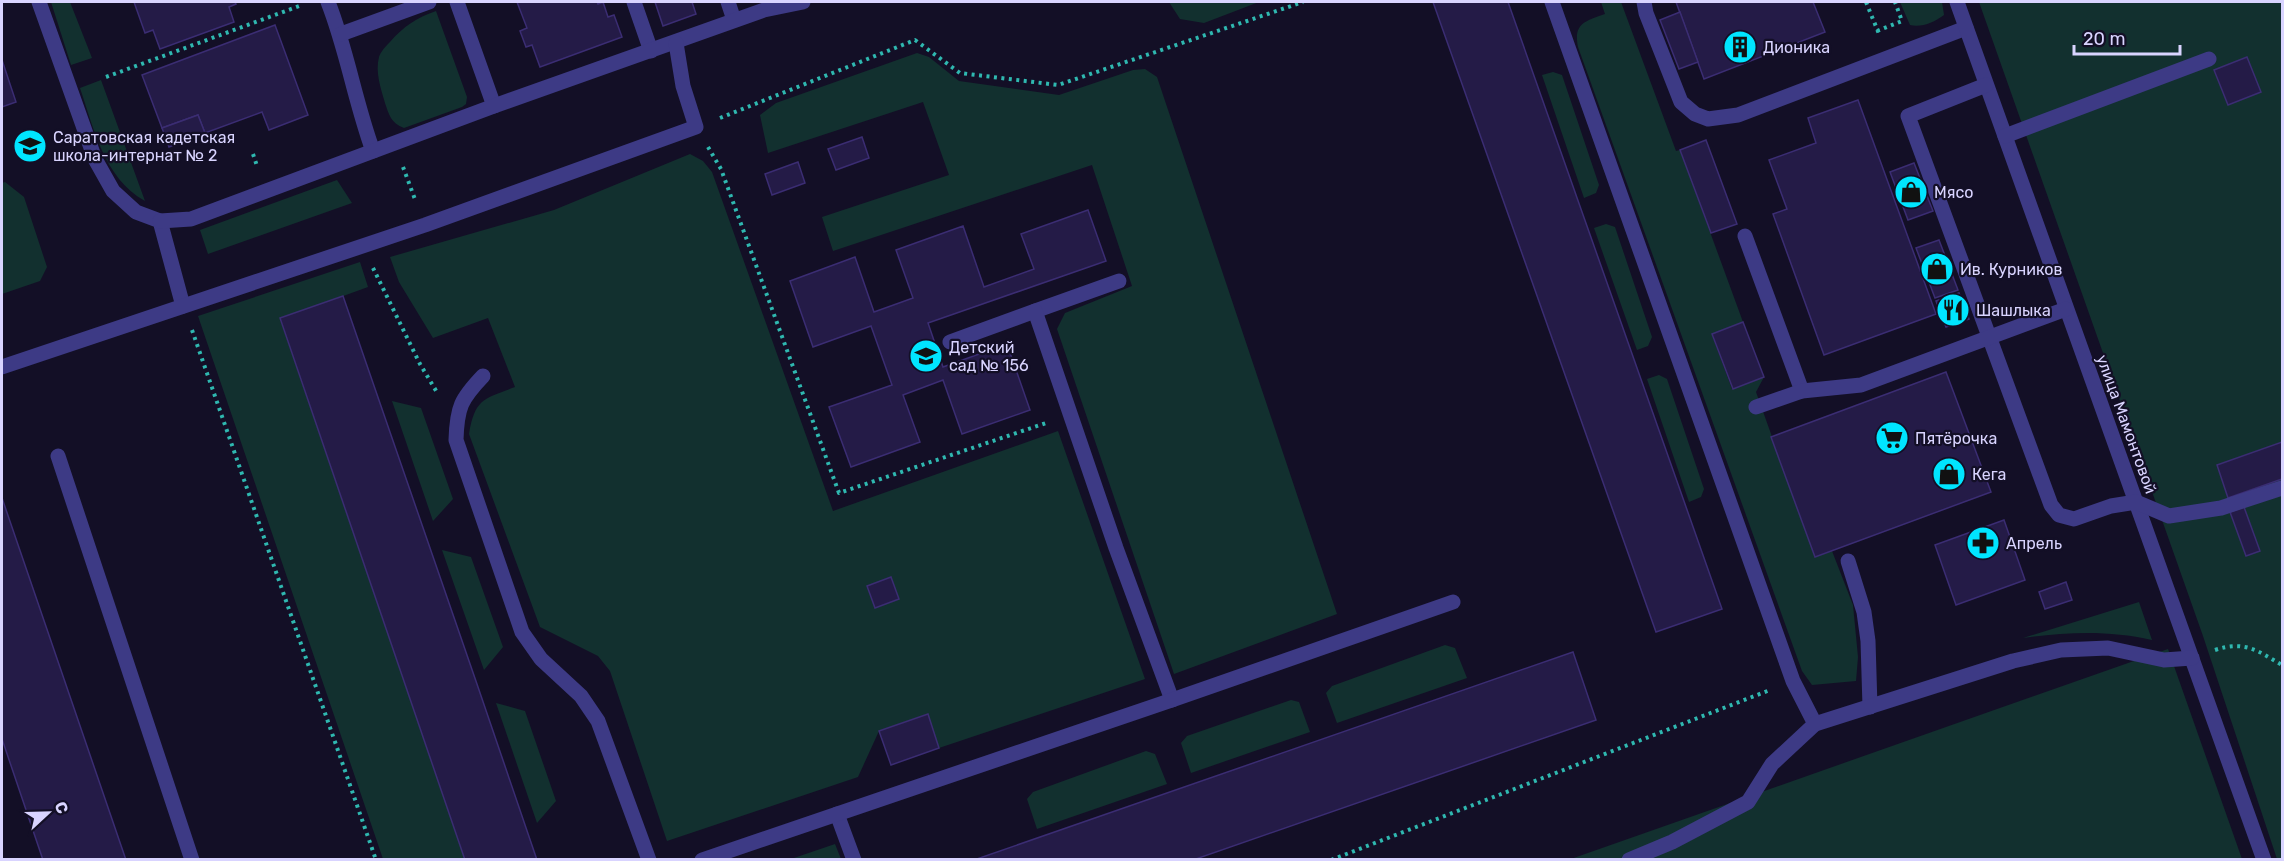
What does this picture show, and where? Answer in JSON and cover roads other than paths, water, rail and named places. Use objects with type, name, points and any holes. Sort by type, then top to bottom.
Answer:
[{"type":"street","points":[[39,2],[95,159],[113,191],[136,212],[160,221],[191,219],[494,106],[676,43],[734,20],[764,10],[803,2]]},
{"type":"street","points":[[328,2],[341,34],[360,115],[373,152]]},
{"type":"street","points":[[341,34],[429,2]]},
{"type":"street","points":[[457,2],[494,106]]},
{"type":"street","points":[[634,2],[651,51]]},
{"type":"street","points":[[728,2],[734,20]]},
{"type":"street","points":[[1552,2],[1793,681],[1815,724]]},
{"type":"street","points":[[1644,2],[1646,13],[1681,102],[1695,114],[1708,120],[1738,115],[1966,28]]},
{"type":"street","name":"улица Мамонтовой","points":[[1957,2],[2264,860]]},
{"type":"street","points":[[2,367],[425,225],[696,127],[683,86],[676,43]]},
{"type":"street","points":[[2005,136],[2209,59]]},
{"type":"street","points":[[1986,85],[1908,116],[2051,505],[2059,515],[2074,519],[2111,506],[2136,502],[2169,516],[2221,508],[2283,488]]},
{"type":"street","points":[[160,221],[183,306]]},
{"type":"street","points":[[1745,236],[1802,391]]},
{"type":"street","points":[[950,342],[1119,281]]},
{"type":"street","points":[[1756,407],[1802,391],[1861,385],[2067,309]]},
{"type":"street","points":[[1035,311],[1116,548],[1172,700]]},
{"type":"street","points":[[483,376],[466,394],[457,414],[456,440],[522,632],[541,659],[581,696],[598,721],[649,860]]},
{"type":"street","points":[[58,456],[192,860]]},
{"type":"street","points":[[1848,561],[1864,612],[1868,641],[1870,707]]},
{"type":"street","points":[[702,860],[1453,602]]},
{"type":"street","points":[[1629,860],[1672,842],[1748,802],[1772,764],[1815,724],[2013,661],[2061,651],[2108,648],[2164,660],[2192,658]]},
{"type":"street","points":[[837,814],[854,860]]},
{"type":"place","name":"Дионика","points":[[1740,47]]},
{"type":"place","name":"Саратовская кадетская школа-интернат № 2","points":[[30,146]]},
{"type":"place","name":"Мясо","points":[[1911,192]]},
{"type":"place","name":"Ив. Курников","points":[[1937,269]]},
{"type":"place","name":"Шашлыка","points":[[1953,310]]},
{"type":"place","name":"Детский сад № 156","points":[[926,356]]},
{"type":"place","name":"Пятёрочка","points":[[1892,438]]},
{"type":"place","name":"Кега","points":[[1949,474]]},
{"type":"place","name":"Апрель","points":[[1983,543]]}]
